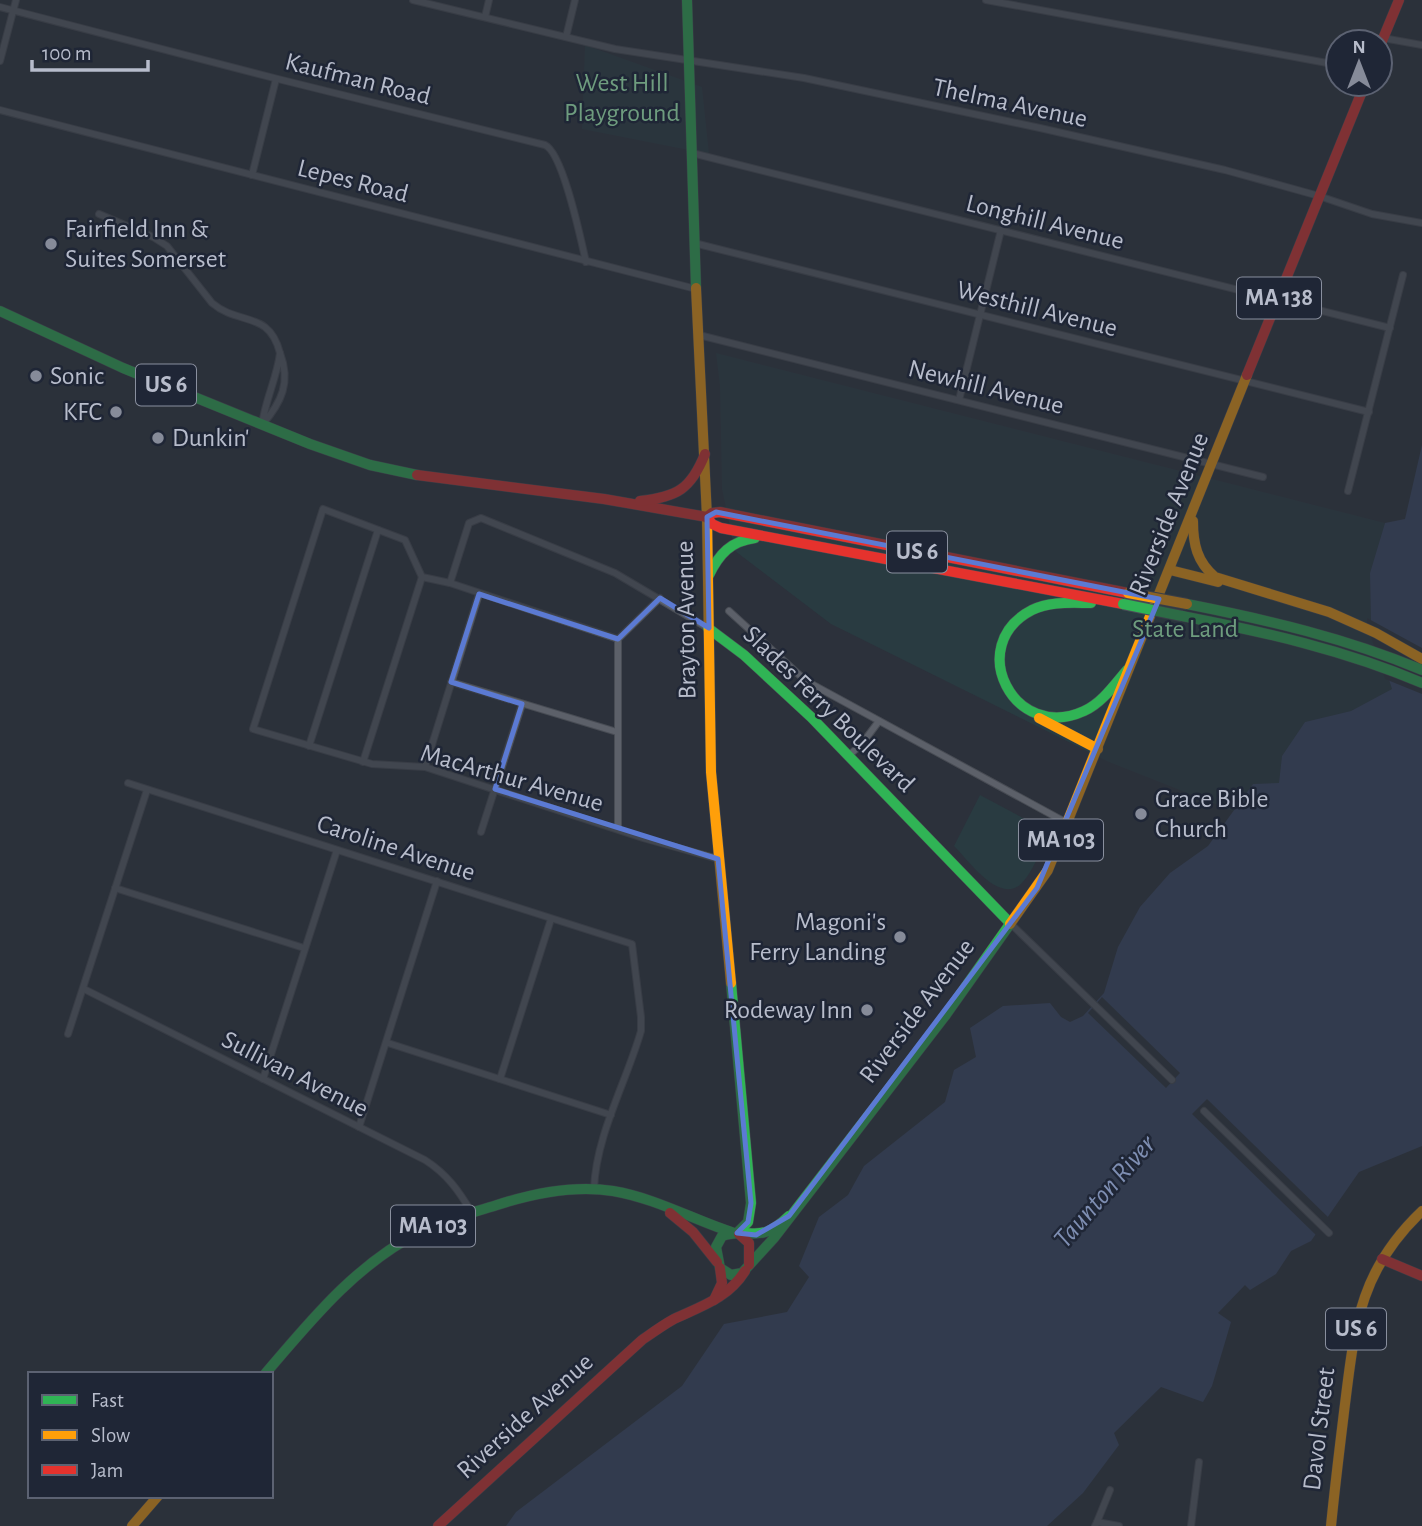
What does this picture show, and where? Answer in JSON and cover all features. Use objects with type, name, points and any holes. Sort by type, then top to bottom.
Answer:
[{"type":"main road","name":"Brayton Avenue","points":[[687,0],[694,243],[705,454],[711,772],[750,1198],[750,1218],[737,1233]]},
{"type":"main road","points":[[1388,28],[1399,0]]},
{"type":"main road","name":"Riverside Avenue","points":[[438,1526],[642,1340],[668,1323],[732,1290],[945,1016],[1048,870],[1359,98]]},
{"type":"main road","name":"US 6","points":[[0,311],[123,368],[262,425],[344,456],[398,472],[706,517],[720,528],[1301,640],[1363,659],[1422,683]]},
{"type":"main road","points":[[624,503],[663,498],[680,492],[693,481],[705,454]]},
{"type":"main road","name":"US 6","points":[[706,517],[720,512],[1304,628],[1362,646],[1422,670]]},
{"type":"main road","name":"MA 138","points":[[1194,513],[1194,542],[1201,563],[1215,577],[1310,605],[1364,628],[1422,659]]},
{"type":"main road","points":[[708,577],[718,556],[731,544],[745,539],[773,538]]},
{"type":"main road","points":[[1170,570],[1248,588]]},
{"type":"main road","points":[[1098,749],[1028,712],[1016,702],[1007,692],[999,670],[999,655],[1003,641],[1014,623],[1029,611],[1053,604],[1123,604]]},
{"type":"main road","name":"Slades Ferry Boulevard","points":[[708,628],[766,674],[849,755],[1010,923]]},
{"type":"main road","name":"MA 138","points":[[1028,712],[1054,718],[1082,712],[1099,700],[1133,662]]},
{"type":"main road","name":"MA 103","points":[[267,1372],[334,1294],[366,1267],[419,1233],[472,1213],[530,1196],[594,1189],[620,1193],[737,1233]]},
{"type":"main road","name":"MA 103","points":[[652,1203],[687,1226],[719,1265]]},
{"type":"main road","name":"US 6","points":[[1382,1259],[1395,1240],[1422,1211]]},
{"type":"main road","name":"Riverside Avenue","points":[[737,1233],[756,1236],[766,1233],[789,1216]]},
{"type":"main road","points":[[711,1303],[722,1286],[715,1251],[718,1241],[725,1235],[737,1233],[747,1240],[750,1246],[746,1269],[734,1275],[719,1265]]},
{"type":"main road","points":[[1382,1259],[1422,1276]]},
{"type":"main road","name":"Davol Street","points":[[1331,1526],[1357,1319],[1367,1289],[1382,1259]]},
{"type":"main road","points":[[132,1526],[156,1498]]},
{"type":"street","points":[[0,61],[16,0]]},
{"type":"street","name":"Thelma Avenue","points":[[413,0],[615,49],[816,80],[1200,164],[1320,195],[1372,214],[1422,223]]},
{"type":"street","points":[[485,17],[489,0]]},
{"type":"street","points":[[566,37],[575,0]]},
{"type":"street","points":[[986,0],[1324,62]]},
{"type":"street","name":"Kaufman Road","points":[[0,7],[551,148],[571,203],[586,262]]},
{"type":"street","points":[[1394,44],[1422,45]]},
{"type":"street","points":[[252,175],[276,79]]},
{"type":"street","name":"Lepes Road","points":[[0,110],[696,289]]},
{"type":"street","name":"Longhill Avenue","points":[[692,153],[1390,328]]},
{"type":"street","points":[[99,214],[153,237],[167,246],[220,310],[270,329],[285,368],[284,387],[275,410],[262,425]]},
{"type":"street","points":[[959,400],[1001,230]]},
{"type":"street","name":"Westhill Avenue","points":[[694,243],[1369,412]]},
{"type":"street","points":[[1348,491],[1403,275]]},
{"type":"street","name":"Newhill Avenue","points":[[699,335],[1263,477]]},
{"type":"street","points":[[262,425],[264,406],[280,353]]},
{"type":"street","name":"MacArthur Avenue","points":[[378,530],[323,509],[253,729],[363,762],[425,767],[618,830],[718,859]]},
{"type":"street","name":"Slades Ferry Boulevard","points":[[450,583],[468,525],[473,520],[483,519],[597,565],[660,598],[708,628]]},
{"type":"street","points":[[309,746],[378,530],[405,540],[422,577],[363,762]]},
{"type":"street","points":[[422,577],[450,583],[618,639]]},
{"type":"street","points":[[425,767],[479,594]]},
{"type":"street","points":[[618,830],[618,639],[660,598]]},
{"type":"street","points":[[729,611],[806,681],[1068,823]]},
{"type":"street","points":[[451,682],[617,732]]},
{"type":"street","points":[[481,832],[522,704]]},
{"type":"street","points":[[849,755],[861,745],[879,721]]},
{"type":"street","name":"Caroline Avenue","points":[[128,783],[632,944],[641,1031],[611,1115]]},
{"type":"street","points":[[68,1034],[147,790]]},
{"type":"street","points":[[263,1079],[337,850]]},
{"type":"street","points":[[359,1127],[388,1043],[436,881]]},
{"type":"street","points":[[115,888],[304,948]]},
{"type":"street","points":[[500,1079],[551,919]]},
{"type":"street","points":[[1010,923],[1171,1080]]},
{"type":"street","name":"Sullivan Avenue","points":[[84,989],[436,1167],[457,1188],[472,1213]]},
{"type":"street","points":[[388,1043],[611,1115],[594,1174],[594,1189]]},
{"type":"street","points":[[1204,1111],[1329,1233]]},
{"type":"street","points":[[1191,1526],[1199,1462]]},
{"type":"street","points":[[1110,1490],[1096,1524],[1119,1526]]},
{"type":"highlighted area","points":[[716,512],[1159,599],[1037,888],[789,1216],[756,1235],[737,1233],[748,1222],[751,1203],[718,859],[495,789],[522,704],[451,682],[479,594],[618,639],[660,598],[709,628],[707,517]]},
{"type":"green space","name":"West Hill Playground","points":[[585,45],[702,87],[709,154],[582,129]]},
{"type":"green space","name":"State Land","points":[[716,353],[1385,523],[1370,573],[1371,624],[1392,689],[1351,711],[1305,722],[1282,756],[1279,783],[1253,784],[1233,811],[1109,762],[831,624],[735,551],[722,489],[720,386]]},
{"type":"green space","points":[[980,795],[1051,833],[1042,856],[1039,855],[1024,881],[1012,889],[994,885],[954,846]]},
{"type":"water","name":"Taunton River","points":[[1422,445],[1422,1146],[1359,1172],[1311,1241],[1291,1251],[1276,1274],[1250,1290],[1245,1285],[1218,1313],[1231,1322],[1212,1386],[1203,1402],[1161,1387],[1114,1433],[1119,1445],[1083,1493],[1047,1526],[506,1526],[516,1512],[682,1386],[724,1324],[787,1312],[809,1277],[799,1266],[819,1217],[848,1195],[864,1166],[945,1102],[954,1070],[976,1057],[970,1028],[1003,1006],[1050,1003],[1061,1017],[1070,1022],[1083,1016],[1104,993],[1118,947],[1140,907],[1170,873],[1208,846],[1253,784],[1279,783],[1282,756],[1305,722],[1351,711],[1392,689],[1371,624],[1370,573],[1385,523],[1405,519]]},
{"type":"pier","points":[[1367,618],[1422,648],[1422,694],[1385,679]]},
{"type":"pier","points":[[1102,997],[1180,1073],[1166,1088],[1088,1013]]},
{"type":"pier","points":[[1207,1099],[1330,1219],[1318,1237],[1192,1114]]},
{"type":"traffic: fast","points":[[687,0],[696,288]]},
{"type":"traffic: fast","points":[[0,311],[123,368],[310,444],[370,465],[417,475]]},
{"type":"traffic: fast","points":[[709,575],[717,561],[733,545],[755,538]]},
{"type":"traffic: fast","points":[[1091,603],[1061,603],[1039,607],[1012,626],[1002,645],[1000,666],[1006,686],[1019,702],[1037,714],[1059,717],[1091,708],[1127,670]]},
{"type":"traffic: fast","points":[[1123,604],[1182,616]]},
{"type":"traffic: fast","points":[[1187,604],[1306,631],[1365,648],[1422,670]]},
{"type":"traffic: fast","points":[[1182,616],[1304,643],[1364,661],[1422,683]]},
{"type":"traffic: fast","points":[[708,628],[744,655],[811,717],[1010,923]]},
{"type":"traffic: fast","points":[[789,1216],[762,1233],[722,1236],[716,1247],[720,1268],[731,1275],[742,1273],[774,1238],[945,1016],[1010,924]]},
{"type":"traffic: fast","points":[[731,983],[751,1203],[748,1222],[737,1233]]},
{"type":"traffic: fast","points":[[267,1372],[336,1294],[398,1244],[431,1227],[511,1201],[569,1190],[613,1191],[659,1204],[734,1233]]},
{"type":"traffic: slow","points":[[696,288],[707,517]]},
{"type":"traffic: slow","points":[[1010,924],[1048,870],[1247,375]]},
{"type":"traffic: slow","points":[[707,517],[711,772],[731,983]]},
{"type":"traffic: slow","points":[[1193,521],[1197,552],[1215,577],[1329,612],[1376,633],[1422,659]]},
{"type":"traffic: slow","points":[[1170,570],[1218,582]]},
{"type":"traffic: slow","points":[[1128,593],[1187,604]]},
{"type":"traffic: slow","points":[[1039,718],[1098,749]]},
{"type":"traffic: slow","points":[[1331,1526],[1357,1323],[1373,1277],[1385,1255],[1422,1211]]},
{"type":"traffic: slow","points":[[132,1526],[156,1498]]},
{"type":"traffic: jam","points":[[1387,28],[1399,0]]},
{"type":"traffic: jam","points":[[1247,375],[1359,98]]},
{"type":"traffic: jam","points":[[640,501],[664,497],[681,489],[694,476],[705,454]]},
{"type":"traffic: jam","points":[[417,475],[604,499],[707,517]]},
{"type":"traffic: jam","points":[[707,517],[720,512],[1128,593]]},
{"type":"traffic: jam","points":[[707,517],[712,524],[721,528],[1123,604]]},
{"type":"traffic: jam","points":[[670,1213],[693,1232],[717,1262]]},
{"type":"traffic: jam","points":[[739,1234],[749,1243],[749,1265]]},
{"type":"traffic: jam","points":[[1382,1259],[1422,1276]]},
{"type":"traffic: jam","points":[[714,1300],[722,1283],[720,1268]]},
{"type":"traffic: jam","points":[[438,1526],[642,1340],[674,1319],[722,1295],[745,1271]]},
{"type":"place","name":"Fairfield Inn & Suites Somerset","points":[[51,244]]},
{"type":"place","name":"Sonic","points":[[36,376]]},
{"type":"place","name":"KFC","points":[[116,412]]},
{"type":"place","name":"Dunkin'","points":[[158,438]]},
{"type":"place","name":"Grace Bible Church","points":[[1141,814]]},
{"type":"place","name":"Magoni's Ferry Landing","points":[[900,937]]},
{"type":"place","name":"Rodeway Inn","points":[[867,1010]]}]
